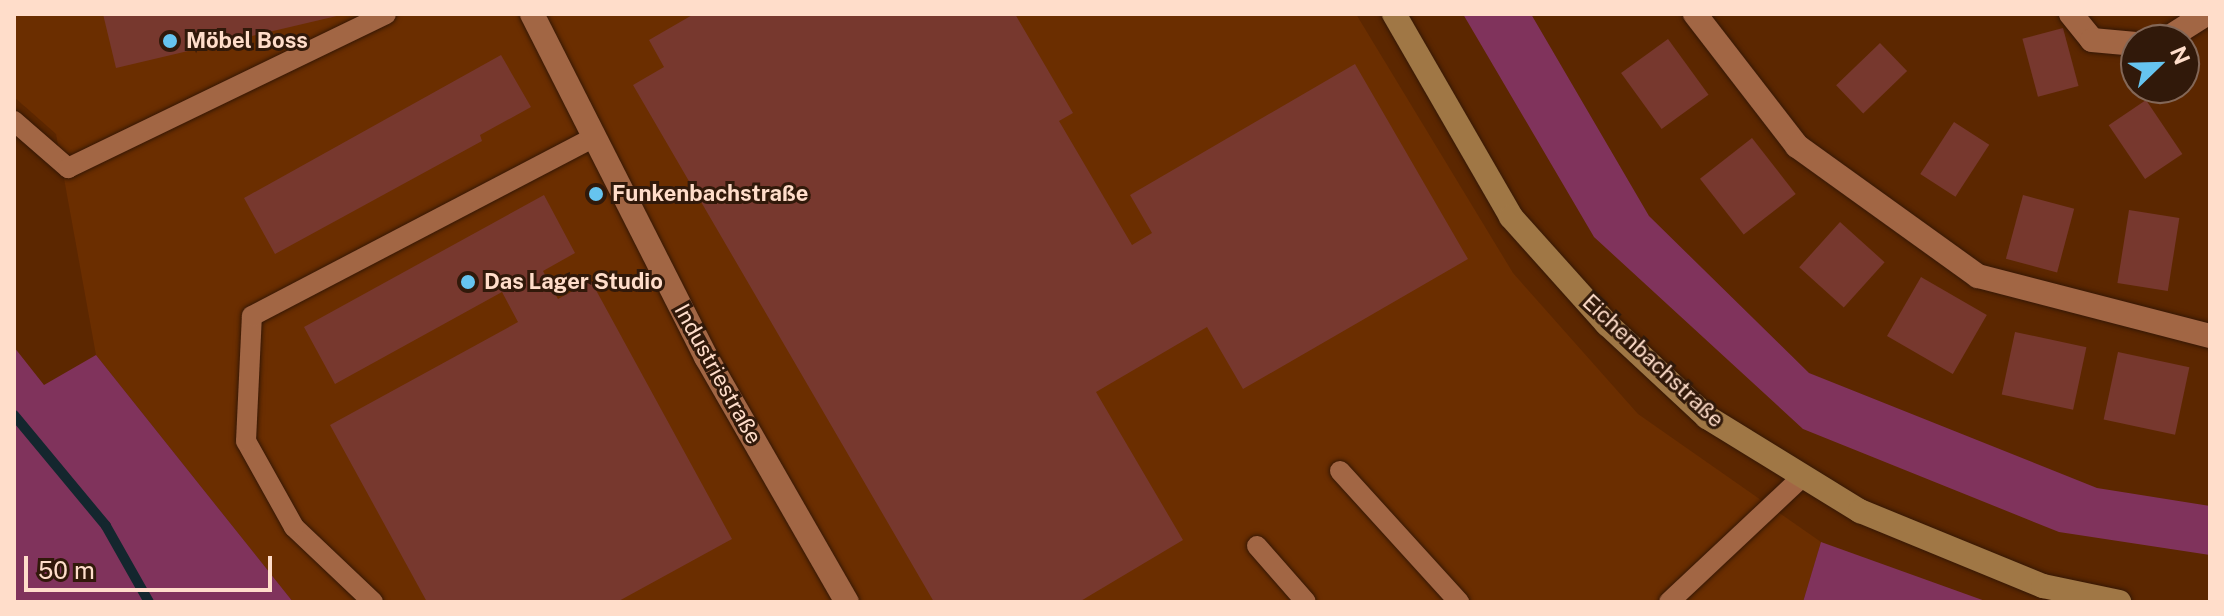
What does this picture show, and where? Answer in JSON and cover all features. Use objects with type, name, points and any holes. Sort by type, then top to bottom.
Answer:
[{"type":"street","name":"Industriestraße","points":[[532,14],[706,357],[847,602]]},
{"type":"street","name":"Eichenbachstraße","points":[[1394,14],[1511,217],[1607,324],[1707,417],[1860,511],[2043,586],[2119,602]]},
{"type":"street","points":[[1695,14],[1797,146],[1978,276],[2210,336]]},
{"type":"street","points":[[2071,14],[2092,40],[2120,43]]},
{"type":"lane","points":[[14,121],[68,168],[386,14]]},
{"type":"lane","points":[[373,602],[294,527],[246,441],[252,316],[595,137]]},
{"type":"lane","points":[[1340,471],[1459,602]]},
{"type":"lane","points":[[1669,602],[1803,476]]},
{"type":"lane","points":[[1257,546],[1306,602]]},
{"type":"shaded area","points":[[14,14],[1356,14],[1513,273],[1638,414],[1821,542],[1803,602],[293,602],[96,355],[56,134],[14,97]]},
{"type":"shaded area","points":[[1463,14],[1531,14],[1649,216],[1809,373],[2097,488],[2210,506],[2210,555],[2059,532],[1803,429],[1594,237]]},
{"type":"shaded area","points":[[14,347],[44,385],[96,355],[293,602],[14,602]]},
{"type":"shaded area","points":[[1821,542],[1988,602],[1803,602]]},
{"type":"building","name":"Möbel Boss","points":[[103,14],[340,14],[341,15],[116,68]]},
{"type":"building","points":[[694,14],[1015,14],[1073,113],[1059,121],[1132,245],[1152,233],[1130,195],[1355,64],[1468,259],[1243,389],[1207,327],[1096,392],[1183,540],[1079,602],[934,602],[633,85],[664,67],[649,40]]},
{"type":"building","points":[[2063,28],[2079,86],[2038,97],[2022,39]]},
{"type":"building","points":[[1668,39],[1709,95],[1662,129],[1621,73]]},
{"type":"building","points":[[1880,43],[1907,71],[1863,113],[1836,85]]},
{"type":"building","points":[[501,55],[531,107],[480,135],[482,141],[275,254],[244,198]]},
{"type":"building","points":[[2140,104],[2149,104],[2182,154],[2145,179],[2109,125]]},
{"type":"building","points":[[1954,122],[1989,145],[1955,197],[1920,174]]},
{"type":"building","points":[[1752,138],[1796,194],[1744,235],[1700,179]]},
{"type":"building","points":[[544,195],[575,253],[543,271],[558,299],[591,281],[732,539],[617,602],[427,602],[330,425],[518,322],[502,292],[335,384],[304,327]]},
{"type":"building","points":[[2023,195],[2074,209],[2057,272],[2006,259]]},
{"type":"building","points":[[2129,210],[2179,218],[2168,291],[2117,283]]},
{"type":"building","points":[[1840,222],[1885,262],[1844,307],[1799,267]]},
{"type":"building","points":[[1921,277],[1987,315],[1953,374],[1887,336]]},
{"type":"building","points":[[2015,332],[2086,347],[2073,410],[2002,395]]},
{"type":"building","points":[[2118,352],[2189,367],[2175,435],[2104,419]]},
{"type":"waterway","points":[[14,415],[106,526],[149,602]]},
{"type":"place","name":"Möbel Boss","points":[[170,41]]},
{"type":"place","name":"Funkenbachstraße","points":[[596,194]]},
{"type":"place","name":"Das Lager Studio","points":[[468,282]]}]
